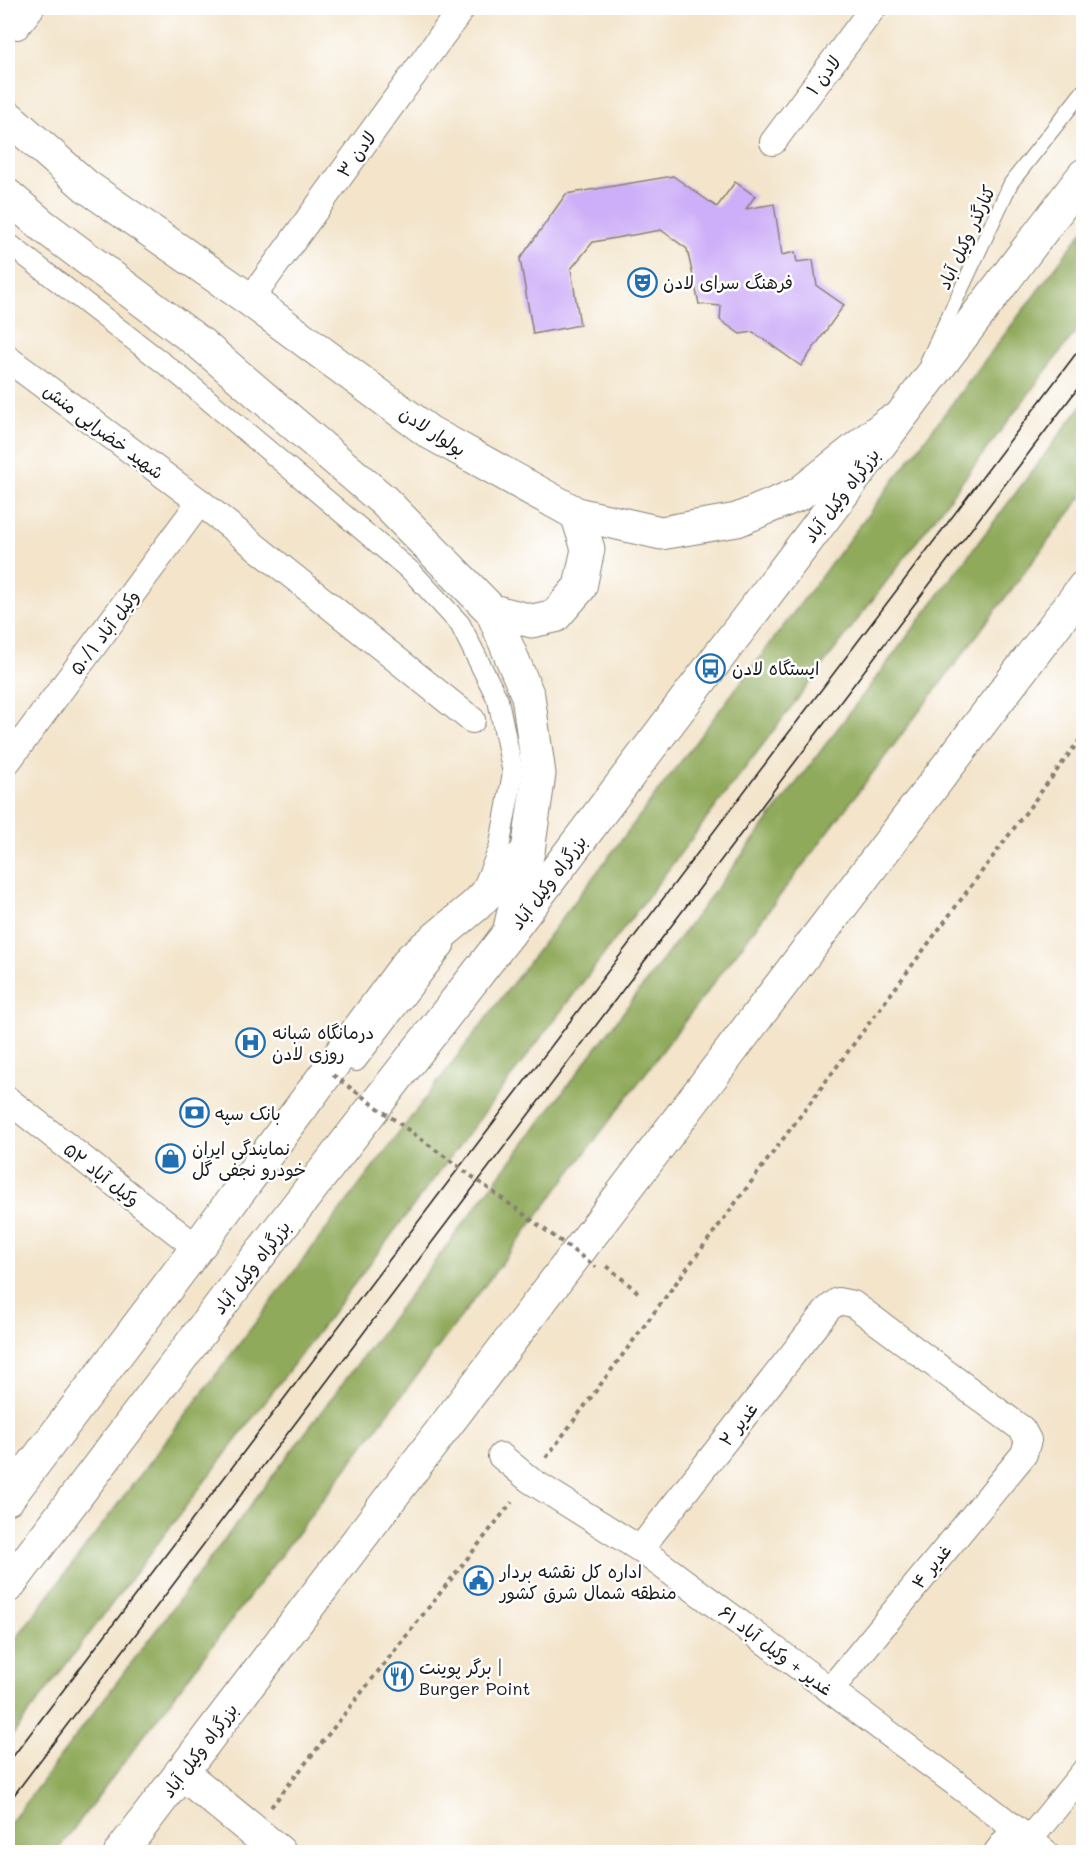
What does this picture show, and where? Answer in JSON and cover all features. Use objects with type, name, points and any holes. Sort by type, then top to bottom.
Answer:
[{"type":"main road","name":"بولوار لادن","points":[[8,117],[86,186],[250,300],[429,432],[577,514],[662,533],[737,520],[799,494],[903,412]]},
{"type":"main road","name":"بزرگراه وکیل آباد","points":[[8,1586],[509,933],[1083,175]]},
{"type":"main road","points":[[8,196],[42,225],[201,344],[367,486],[492,611],[528,696],[539,774],[528,851],[509,933]]},
{"type":"main road","points":[[492,611],[532,621],[555,616],[579,587],[586,559],[588,549],[577,514]]},
{"type":"main road","name":"بزرگراه وکیل آباد","points":[[121,1852],[1083,587]]},
{"type":"main road","points":[[8,1498],[197,1248],[411,958],[476,905],[528,851]]},
{"type":"main road","points":[[181,1772],[279,1852]]},
{"type":"street","name":"لادن ۳","points":[[250,300],[462,8]]},
{"type":"street","name":"لادن ۱","points":[[773,142],[873,8]]},
{"type":"street","points":[[8,243],[189,383],[413,573],[460,624],[498,700],[513,773],[499,849],[476,905],[351,1067]]},
{"type":"street","name":"شهید خضرایی منش","points":[[8,359],[200,502],[472,720]]},
{"type":"street","name":"وکیل آباد ۵۰/۱","points":[[8,761],[200,502]]},
{"type":"street","name":"۵۲ وکیل آباد","points":[[8,1100],[197,1248]]},
{"type":"street","name":"غدیر ۴","points":[[830,1690],[1024,1454],[1028,1440],[1022,1429],[853,1304],[838,1301]]},
{"type":"street","name":"غدیر ۲","points":[[640,1549],[828,1309],[838,1301]]},
{"type":"street","name":"غدیر + وکیل آباد ۶۱","points":[[501,1456],[530,1480],[640,1549],[1030,1840]]},
{"type":"street","points":[[997,1852],[1030,1840],[1083,1772]]},
{"type":"lane","name":"کنارگذر وکیل آباد","points":[[903,412],[1011,183],[1083,90]]},
{"type":"path","points":[[253,1830],[530,1480],[1083,734]]},
{"type":"path","points":[[333,1075],[596,1267]]},
{"type":"path","points":[[608,1266],[640,1294]]},
{"type":"green space","points":[[1083,231],[1083,322],[8,1741],[8,1649]]},
{"type":"green space","points":[[1083,404],[1083,495],[56,1852],[8,1852],[8,1826]]},
{"type":"building","points":[[673,176],[717,207],[735,182],[755,196],[746,209],[774,204],[782,255],[795,252],[797,262],[813,260],[817,286],[844,305],[801,366],[753,332],[740,334],[720,320],[721,306],[699,304],[687,249],[661,230],[593,242],[571,269],[580,325],[533,334],[520,259],[566,194]]},
{"type":"tram line","points":[[8,1763],[1084,343]]},
{"type":"tram line","points":[[8,1803],[1084,380]]},
{"type":"place","name":"فرهنگ سرای لادن","points":[[642,282]]},
{"type":"place","name":"ایستگاه لادن","points":[[711,668]]},
{"type":"place","name":"درمانگاه شبانه روزی لادن","points":[[251,1042]]},
{"type":"place","name":"بانک سپه","points":[[194,1113]]},
{"type":"place","name":"نمایندگی ایران خودرو نجفی گل","points":[[171,1158]]},
{"type":"place","name":"اداره کل نقشه بردار منطقه شمال شرق کشور","points":[[479,1581]]},
{"type":"place","name":"برگر پوینت | Burger Point","points":[[398,1677]]}]
